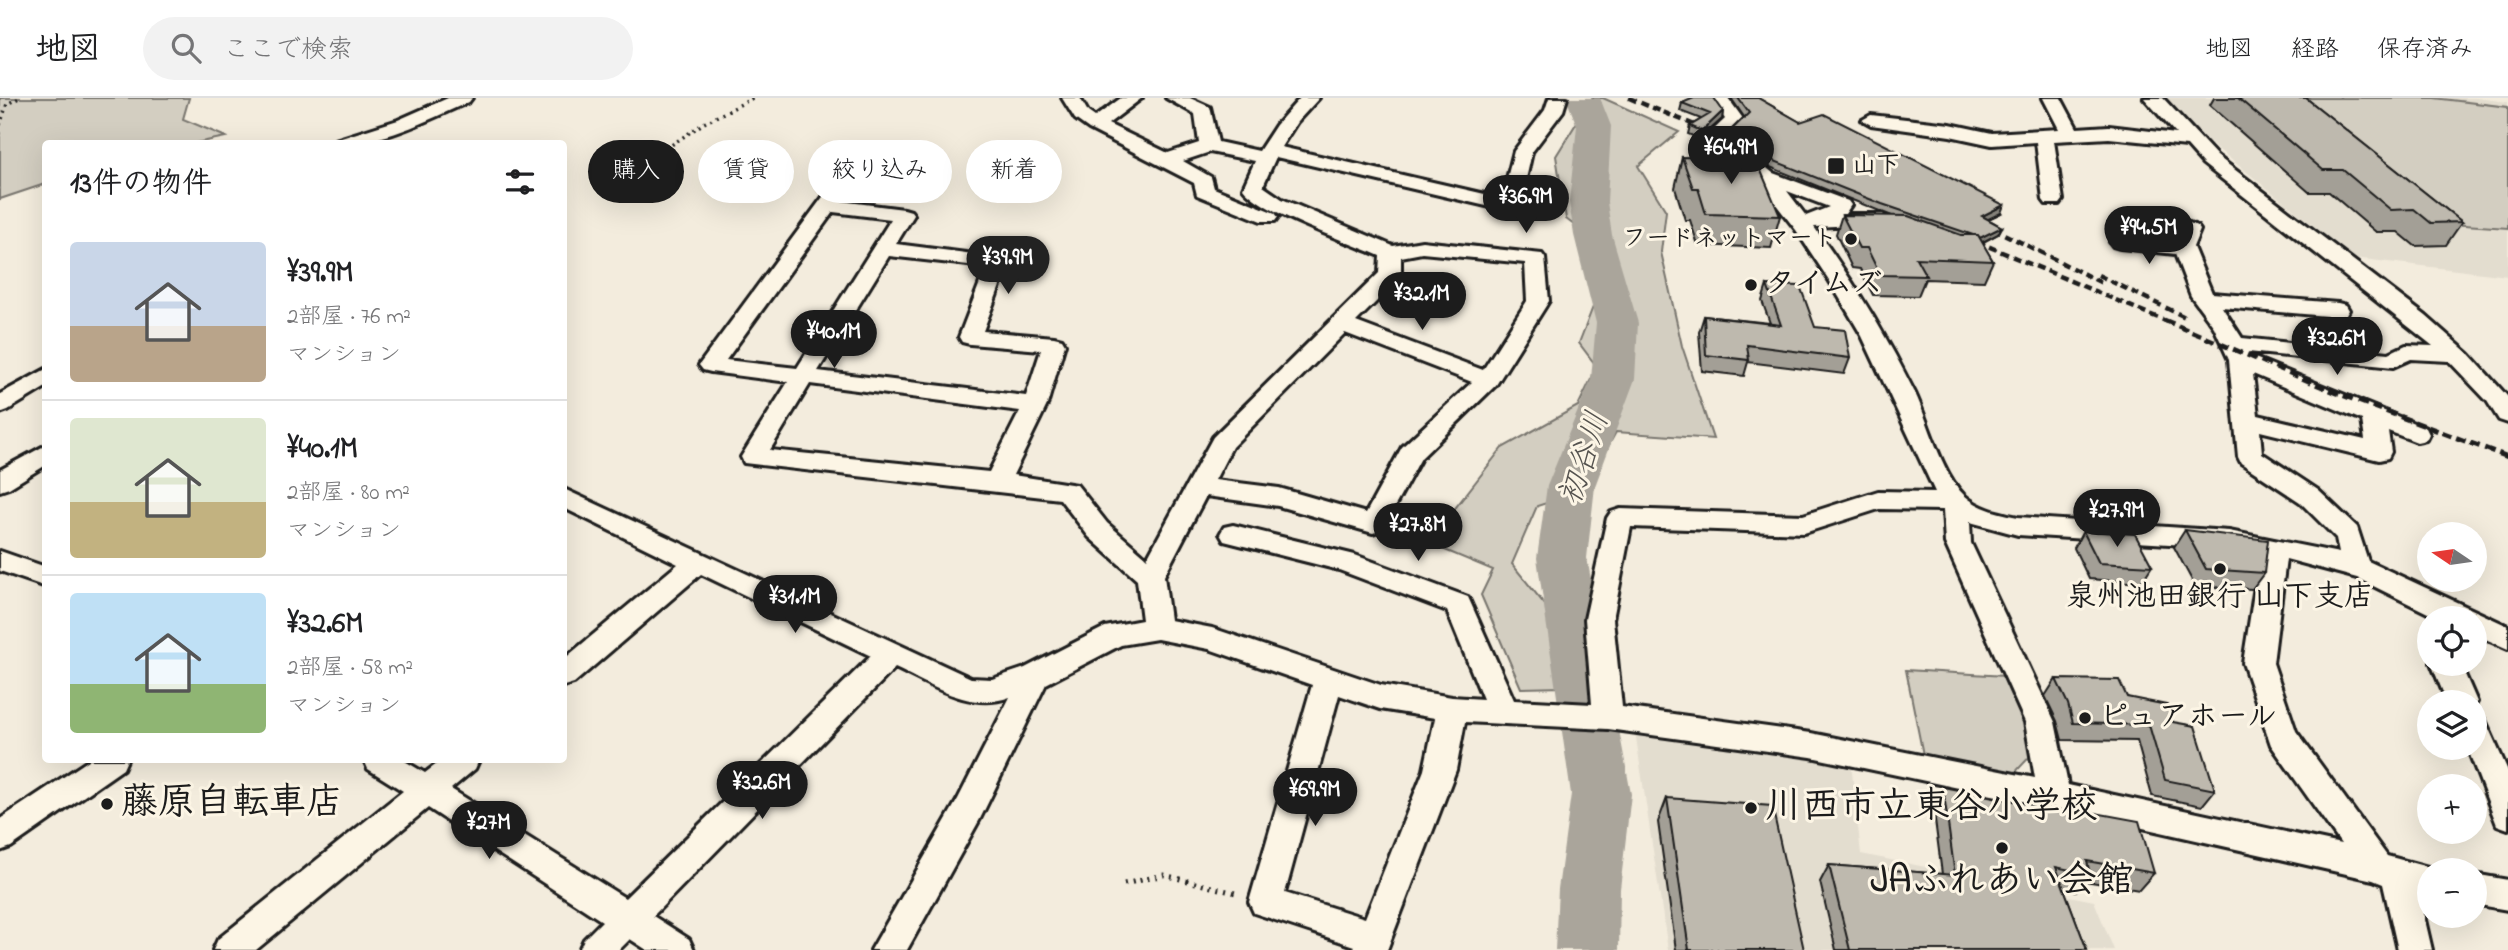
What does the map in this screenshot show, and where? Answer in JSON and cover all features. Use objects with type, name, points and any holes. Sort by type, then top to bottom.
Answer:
[{"type":"street","points":[[354,140],[404,124],[463,98]]},
{"type":"street","points":[[1071,98],[1081,115],[1095,125],[1204,181],[1204,191],[1268,216]]},
{"type":"street","points":[[1095,125],[1133,98]]},
{"type":"street","points":[[1175,98],[1204,111],[1209,146]]},
{"type":"street","points":[[1198,486],[1279,497],[1373,524],[1411,453],[1488,380],[1538,301],[1535,258],[1422,247],[1391,253],[1275,203],[1253,188],[1267,154],[1288,117],[1310,98]]},
{"type":"street","points":[[1167,160],[1209,146],[1267,154],[1517,207],[1523,151],[1554,111],[1558,98]]},
{"type":"street","points":[[1719,98],[1735,120],[1700,151],[1754,164],[1801,222],[1838,274],[1873,335],[1916,422],[1943,485],[1955,501],[1982,517],[2009,524],[2210,539],[2274,549],[2356,567],[2438,606]]},
{"type":"street","points":[[2052,98],[2071,134]]},
{"type":"street","points":[[2153,98],[2210,160],[2418,321],[2456,354],[2495,396],[2508,415]]},
{"type":"street","points":[[1871,120],[1950,130],[1992,139],[2109,132],[2191,141]]},
{"type":"street","points":[[2044,136],[2053,200]]},
{"type":"street","points":[[1765,176],[1841,205],[1836,212],[1801,222]]},
{"type":"street","points":[[1035,405],[804,377],[710,365],[828,205],[904,215],[804,377],[753,457],[997,481],[1068,491],[1098,530],[1150,576]]},
{"type":"street","points":[[2150,214],[2190,230],[2184,250],[2204,299],[2225,326],[2236,352],[2250,457],[2309,496],[2348,534],[2356,567]]},
{"type":"street","points":[[1801,222],[1877,218],[1889,223]]},
{"type":"street","points":[[2120,242],[2184,250]]},
{"type":"street","points":[[883,249],[998,262],[970,337],[1054,344],[1035,405],[997,481]]},
{"type":"street","points":[[1157,628],[1150,576],[1222,443],[1391,275],[1391,253]]},
{"type":"street","points":[[2204,299],[2338,310]]},
{"type":"street","points":[[1342,324],[1488,380]]},
{"type":"street","points":[[2236,352],[2393,360],[2406,352],[2456,354]]},
{"type":"street","points":[[2236,352],[2312,390],[2417,434]]},
{"type":"street","points":[[0,405],[42,379]]},
{"type":"street","points":[[2312,390],[2316,437]]},
{"type":"street","points":[[2246,420],[2378,452],[2373,416]]},
{"type":"street","points":[[0,482],[42,456]]},
{"type":"street","points":[[567,499],[967,689],[993,691],[1035,676],[1115,635],[1157,628],[1212,639],[1380,697],[1452,709],[1608,717],[1811,745],[2054,795],[2401,874]]},
{"type":"street","points":[[1608,717],[1600,619],[1620,518],[1804,524],[1878,500],[1955,501]]},
{"type":"street","points":[[1955,501],[1958,543],[2040,722],[2054,795]]},
{"type":"street","points":[[1233,534],[1345,562],[1458,604],[1503,710]]},
{"type":"street","points":[[2274,549],[2258,663],[2282,736],[2401,874],[2415,950]]},
{"type":"street","points":[[0,561],[42,576]]},
{"type":"street","points":[[567,673],[698,562]]},
{"type":"street","points":[[2418,597],[2421,606]]},
{"type":"street","points":[[2487,628],[2508,638]]},
{"type":"street","points":[[596,950],[891,654]]},
{"type":"street","points":[[888,950],[969,809],[1035,676]]},
{"type":"street","points":[[1329,679],[1266,902],[1372,943],[1440,770],[1452,709]]},
{"type":"street","points":[[2487,759],[2508,815]]},
{"type":"street","points":[[0,838],[108,763]]},
{"type":"street","points":[[384,763],[677,950]]},
{"type":"street","points":[[230,950],[460,763]]},
{"type":"street","points":[[2487,891],[2508,895]]},
{"type":"path","points":[[0,125],[7,104],[19,98]]},
{"type":"path","points":[[679,140],[704,123],[753,98]]},
{"type":"path","points":[[1124,884],[1164,874],[1266,902]]},
{"type":"shaded area","points":[[0,98],[189,98],[183,119],[226,137],[211,140],[42,140],[42,185],[0,199]]},
{"type":"shaded area","points":[[1592,98],[1603,98],[1679,132],[1638,166],[1666,211],[1661,252],[1682,346],[1713,439],[1616,432],[1584,491],[1537,506],[1512,564],[1546,606],[1564,687],[1521,688],[1481,595],[1493,570],[1428,543],[1502,448],[1578,406],[1597,367],[1579,343],[1613,255],[1566,219],[1556,156]]},
{"type":"shaded area","points":[[2160,98],[2476,98],[2508,102],[2508,276],[2354,258],[2204,138]]},
{"type":"shaded area","points":[[2289,98],[2434,98],[2508,107],[2508,228],[2450,224]]},
{"type":"shaded area","points":[[1906,670],[2005,676],[2036,750],[2010,778],[1924,760]]},
{"type":"shaded area","name":"川西市立東谷小学校","points":[[1635,731],[1851,763],[1861,854],[2094,901],[2114,950],[1668,950]]},
{"type":"building","points":[[1694,98],[1714,98],[1723,111],[1702,131],[1690,126],[1710,114],[1682,103]]},
{"type":"building","points":[[1738,98],[1758,98],[1800,122],[1824,114],[2004,205],[1982,216],[2002,227],[1980,238],[1978,235],[1882,204],[1772,160],[1756,147],[1722,139],[1749,113]]},
{"type":"building","points":[[2238,98],[2306,98],[2462,222],[2431,223],[2414,209],[2391,210],[2343,170],[2323,170]]},
{"type":"building","points":[[1682,157],[1756,159],[1780,216],[1706,214],[1698,188],[1693,188]]},
{"type":"building","points":[[1842,215],[1908,216],[1961,235],[1978,235],[1993,261],[1916,258],[1926,276],[1880,275],[1867,248],[1859,248]]},
{"type":"building","points":[[1767,285],[1800,286],[1815,327],[1845,330],[1850,358],[1747,345],[1749,360],[1706,355],[1704,316],[1781,325]]},
{"type":"building","points":[[2185,530],[2268,540],[2264,573],[2206,569]]},
{"type":"building","points":[[2083,531],[2135,534],[2152,566],[2099,563]]},
{"type":"building","points":[[2056,679],[2119,680],[2127,697],[2167,705],[2173,722],[2195,726],[2215,790],[2165,780],[2149,725],[2073,723],[2068,704]]},
{"type":"building","points":[[1943,787],[2080,814],[2079,810],[2139,821],[2154,873],[2087,861],[2090,874],[2056,867],[2087,950],[1850,950],[1829,865],[1955,875]]},
{"type":"building","points":[[1667,798],[1772,806],[1804,950],[1689,950]]},
{"type":"waterway","name":"初谷川","points":[[1583,98],[1594,126],[1588,202],[1593,235],[1617,323],[1613,379],[1571,486],[1562,558],[1601,794],[1589,889],[1587,950]]},
{"type":"railway","points":[[1629,98],[1743,145]]},
{"type":"railway","points":[[1982,223],[2104,284]]},
{"type":"railway","points":[[1966,237],[2168,322]]},
{"type":"railway","points":[[2098,275],[2187,318]]},
{"type":"railway","points":[[2164,320],[2337,393],[2508,457]]},
{"type":"place","name":"山下","points":[[1836,166]]},
{"type":"place","name":"フードネットマート","points":[[1851,239]]},
{"type":"place","name":"タイムズ","points":[[1751,285]]},
{"type":"place","name":"泉州池田銀行 山下支店","points":[[2220,569]]},
{"type":"place","name":"ピュアホール","points":[[2085,718]]},
{"type":"place","name":"藤原自転車店","points":[[107,804]]},
{"type":"place","name":"川西市立東谷小学校","points":[[1751,808]]},
{"type":"place","name":"JAふれあい会館","points":[[2002,848]]}]
